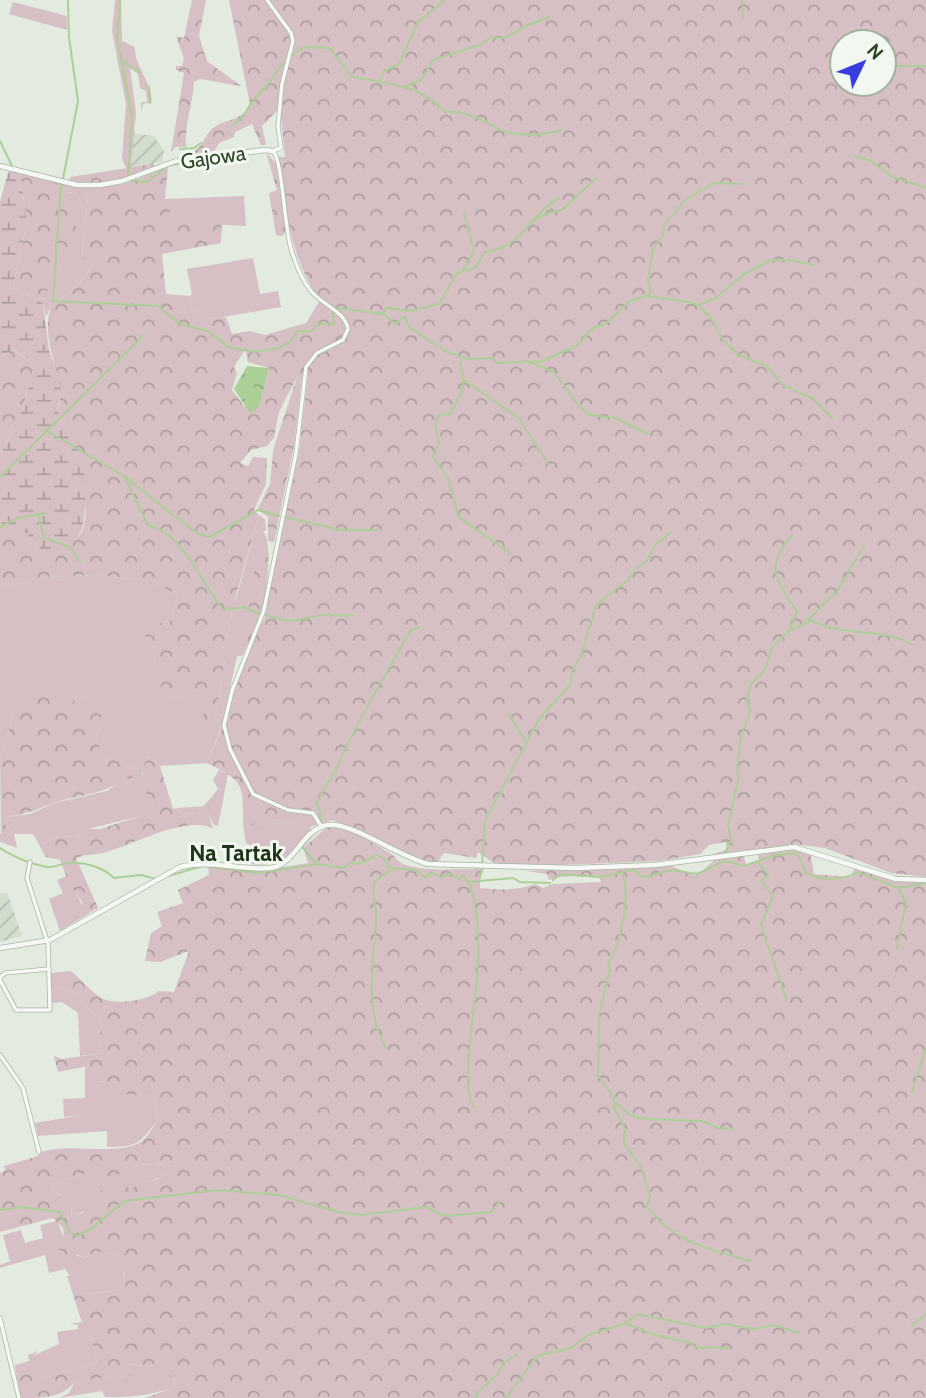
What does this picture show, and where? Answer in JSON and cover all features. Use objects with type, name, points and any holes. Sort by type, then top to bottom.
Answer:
[{"type":"street","points":[[267,0],[293,41],[282,84],[278,126],[281,148],[273,151]]},
{"type":"street","name":"Gajowa","points":[[0,166],[77,185],[100,185],[122,181],[176,161],[273,151],[279,170],[289,243],[300,276],[319,299],[343,317],[347,333],[340,343],[317,353],[306,367],[296,453],[264,610],[232,691],[224,725],[230,749],[253,794],[288,810],[313,813],[321,827]]},
{"type":"street","points":[[0,947],[47,941],[172,870],[202,863],[276,867],[321,827],[340,825],[396,853],[428,864],[576,869],[655,865],[794,847],[897,878],[926,880]]},
{"type":"street","points":[[30,862],[27,878],[47,941],[49,969],[50,1010],[16,1010],[0,979],[5,973],[49,969]]},
{"type":"street","points":[[0,1055],[23,1088],[39,1152]]},
{"type":"street","points":[[0,1318],[19,1398]]},
{"type":"street","points":[[0,1349],[7,1346]]},
{"type":"shaded area","points":[[134,133],[154,136],[164,151],[162,162],[131,168]]},
{"type":"shaded area","points":[[7,892],[22,936],[0,942],[0,894]]},
{"type":"green space","points":[[115,0],[121,0],[122,41],[135,47],[137,61],[149,87],[152,102],[143,104],[141,113],[141,102],[147,102],[146,91],[140,88],[138,74],[130,68],[136,113],[131,168],[126,168],[122,158],[126,104],[112,31]]},
{"type":"green space","points":[[192,0],[206,0],[199,36],[207,61],[241,86],[200,79],[194,82],[186,147],[176,147],[171,152],[184,73],[176,70],[176,66],[182,66],[184,59],[176,36],[184,38]]},
{"type":"green space","points":[[229,0],[926,0],[926,877],[891,873],[825,848],[793,844],[708,856],[728,849],[725,842],[709,845],[700,854],[660,861],[560,865],[495,864],[478,852],[476,858],[444,853],[437,863],[423,860],[332,820],[307,828],[292,823],[243,825],[243,801],[239,786],[229,775],[207,763],[224,723],[229,697],[264,619],[299,452],[308,374],[302,376],[294,446],[274,542],[268,541],[268,517],[258,510],[270,484],[273,450],[297,377],[279,412],[274,438],[267,446],[251,450],[240,463],[248,466],[253,457],[267,458],[266,484],[254,510],[259,515],[235,599],[228,599],[232,618],[220,650],[225,654],[225,661],[212,732],[205,726],[199,690],[171,700],[162,692],[159,653],[139,629],[170,621],[178,595],[150,581],[95,575],[44,577],[33,583],[0,585],[0,533],[26,533],[38,545],[64,544],[71,542],[81,533],[85,520],[85,502],[78,463],[64,418],[58,412],[59,385],[50,344],[48,317],[52,303],[75,288],[92,265],[82,258],[88,196],[69,192],[78,211],[73,247],[49,265],[45,278],[32,275],[32,287],[47,289],[47,298],[36,299],[13,287],[27,222],[20,173],[89,188],[124,184],[168,167],[165,199],[171,206],[168,222],[222,222],[221,243],[162,254],[166,294],[189,296],[192,309],[212,319],[226,317],[232,334],[249,331],[265,335],[306,323],[320,300],[301,266],[290,232],[279,157],[285,157],[280,108],[262,126],[266,145],[261,145],[252,124],[235,132],[234,137],[219,143],[212,155],[192,159],[191,154],[213,128],[247,110],[250,104]],"holes":[[[245,350],[248,362],[269,368],[259,407],[245,407],[232,390],[237,373],[234,367]]]},
{"type":"green space","points":[[13,2],[67,16],[67,30],[9,14]]},
{"type":"green space","points":[[266,152],[276,164],[286,231],[282,236],[276,235],[269,193],[277,190]]},
{"type":"green space","points":[[153,164],[154,166],[113,181],[80,184],[70,181],[70,177]]},
{"type":"green space","points":[[8,172],[20,173],[27,222],[13,287],[43,303],[49,350],[61,383],[58,412],[64,418],[73,446],[82,450],[85,494],[82,527],[72,542],[44,552],[26,533],[0,533],[0,457],[23,408],[35,364],[13,349],[0,364],[0,202]]},
{"type":"green space","points":[[68,192],[88,196],[82,258],[92,265],[75,287],[52,303],[46,317],[43,303],[36,299],[47,298],[32,287],[32,274],[44,278]]},
{"type":"green space","points":[[244,196],[246,226],[168,222],[165,199]]},
{"type":"green space","points":[[253,258],[260,294],[278,291],[281,307],[212,319],[192,309],[187,269]]},
{"type":"green space","points":[[12,349],[35,364],[23,408],[0,457],[0,364]]},
{"type":"green space","points":[[259,515],[265,519],[266,531],[263,531],[247,646],[242,656],[237,656],[222,726],[207,763],[160,766],[148,757],[142,774],[153,808],[157,811],[153,813],[88,829],[84,835],[53,838],[44,844],[42,850],[33,834],[14,834],[17,848],[0,842],[0,834],[13,833],[5,825],[5,817],[30,814],[54,803],[107,791],[136,769],[102,755],[96,736],[100,727],[13,716],[3,750],[0,750],[0,585],[33,583],[44,577],[95,575],[150,581],[178,595],[170,621],[140,630],[159,653],[163,692],[171,700],[199,690],[212,731],[225,661],[225,654],[219,651],[229,632],[232,618],[227,598],[236,599]]},
{"type":"green space","points":[[263,531],[268,553],[266,589],[258,624],[245,647],[252,581]]},
{"type":"green space","points":[[37,692],[102,708],[96,736],[102,755],[136,769],[131,781],[126,777],[100,791],[63,800],[24,814],[5,817],[5,825],[14,834],[1,835],[0,750],[3,750],[13,716]]},
{"type":"green space","points":[[149,757],[160,766],[173,809],[179,808],[180,813],[209,814],[213,829],[202,825],[189,825],[103,853],[76,858],[98,908],[85,912],[60,860],[46,857],[42,850],[44,844],[53,838],[84,835],[87,829],[100,829],[156,811],[144,784],[143,769]]},
{"type":"green space","points":[[219,770],[228,774],[218,826],[214,825],[209,814],[180,813],[179,808],[204,806],[218,789],[213,780]]},
{"type":"green space","points":[[292,823],[311,827],[291,853],[272,864],[250,864],[252,846],[246,843],[243,825]]},
{"type":"green space","points":[[327,827],[335,828],[369,840],[401,863],[413,867],[484,869],[480,876],[480,888],[494,889],[514,889],[535,884],[543,888],[552,884],[601,882],[599,877],[568,876],[549,880],[547,874],[526,871],[669,865],[696,876],[716,859],[743,855],[747,866],[759,861],[758,853],[783,849],[810,851],[814,874],[851,877],[855,866],[891,878],[926,881],[926,1398],[145,1398],[175,1387],[174,1380],[163,1371],[159,1362],[148,1366],[128,1364],[127,1370],[135,1371],[136,1375],[75,1381],[59,1394],[20,1398],[15,1365],[29,1361],[28,1355],[38,1351],[33,1356],[33,1364],[40,1368],[43,1378],[97,1363],[90,1334],[83,1326],[67,1276],[72,1276],[84,1294],[123,1290],[124,1273],[118,1265],[123,1259],[104,1252],[85,1258],[78,1255],[69,1256],[58,1249],[64,1240],[63,1228],[53,1218],[0,1232],[0,1173],[5,1170],[4,1166],[53,1149],[130,1146],[141,1142],[158,1120],[154,1096],[125,1094],[119,1083],[97,1081],[97,1070],[84,1067],[58,1072],[54,1056],[62,1059],[104,1053],[98,1041],[101,1032],[100,1020],[81,997],[57,987],[57,998],[51,998],[51,973],[71,971],[106,1000],[139,1000],[159,991],[174,992],[189,951],[160,962],[145,961],[151,933],[162,926],[157,912],[183,903],[178,890],[209,875],[208,865],[261,871],[308,863],[303,848]],"holes":[[[165,1163],[171,1167],[171,1171],[156,1180],[129,1189],[123,1182],[92,1195],[83,1213],[71,1216],[72,1207],[80,1193],[62,1195],[53,1191],[52,1184],[85,1174],[88,1180],[120,1174],[131,1166]]]},
{"type":"green space","points":[[67,876],[86,912],[98,908],[60,931],[49,899],[63,893],[57,880]]},
{"type":"green space","points":[[57,987],[81,997],[100,1020],[101,1032],[98,1041],[104,1053],[80,1056],[78,1013],[62,1002],[51,1003]]},
{"type":"green space","points":[[85,1067],[97,1070],[97,1081],[119,1083],[125,1093],[154,1096],[158,1120],[147,1134],[132,1145],[107,1147],[107,1131],[38,1136],[35,1123],[82,1115],[64,1117],[63,1099],[85,1098]]},
{"type":"green space","points":[[166,1163],[171,1167],[171,1171],[163,1176],[99,1202],[71,1217],[72,1207],[63,1195],[53,1191],[52,1184],[85,1174],[120,1174],[130,1166]]},
{"type":"green space","points":[[57,1221],[71,1254],[85,1258],[104,1252],[123,1259],[124,1290],[84,1294],[65,1269],[49,1273],[45,1255],[0,1268],[0,1265],[10,1261],[3,1235],[21,1230],[25,1243],[43,1238],[40,1225]]},
{"type":"green space","points":[[81,1322],[90,1334],[97,1363],[43,1378],[33,1365],[33,1356],[59,1344],[57,1332],[78,1329],[78,1325],[70,1324]]},
{"type":"green space","points":[[159,1362],[174,1380],[175,1387],[132,1396],[105,1397],[102,1391],[59,1398],[69,1393],[75,1381],[135,1375],[135,1371],[127,1370],[127,1364],[148,1366]]},
{"type":"water","points":[[247,366],[269,368],[259,407],[250,413],[234,389]]},
{"type":"waterway","points":[[63,179],[78,101],[69,37],[68,0]]},
{"type":"waterway","points":[[120,0],[117,37],[132,117],[128,176]]},
{"type":"waterway","points":[[381,79],[383,72],[399,64],[418,22],[445,0]]},
{"type":"waterway","points":[[742,0],[743,19]]},
{"type":"waterway","points":[[406,86],[421,80],[433,60],[479,45],[492,37],[507,37],[549,17]]},
{"type":"waterway","points":[[290,57],[304,47],[330,48],[351,76],[412,90],[434,102],[445,112],[478,118],[512,133],[537,134],[562,130]]},
{"type":"waterway","points":[[122,61],[141,73]]},
{"type":"waterway","points":[[233,124],[241,118],[283,63]]},
{"type":"waterway","points":[[898,66],[926,66]]},
{"type":"waterway","points":[[149,87],[150,103]]},
{"type":"waterway","points":[[0,141],[12,166]]},
{"type":"waterway","points":[[180,149],[194,148],[201,143]]},
{"type":"waterway","points":[[855,156],[871,161],[893,177],[926,188]]},
{"type":"waterway","points":[[171,165],[198,161]]},
{"type":"waterway","points":[[129,180],[147,182],[166,167]]},
{"type":"waterway","points":[[535,220],[547,213],[562,210],[596,178]]},
{"type":"waterway","points":[[61,183],[53,301],[158,306],[180,324],[207,331],[229,347],[255,352],[279,348],[290,342],[297,331],[311,331],[318,324],[334,324],[333,311]]},
{"type":"waterway","points":[[648,295],[651,292],[648,280],[653,249],[663,235],[664,226],[684,201],[713,183],[742,184]]},
{"type":"waterway","points":[[383,314],[386,308],[411,311],[439,304],[457,273],[475,268],[485,252],[509,244],[559,198]]},
{"type":"waterway","points":[[463,270],[474,251],[464,213]]},
{"type":"waterway","points":[[698,305],[716,298],[743,275],[771,260],[790,260],[814,265]]},
{"type":"waterway","points":[[337,308],[383,314],[395,324],[405,316],[409,327],[445,351],[468,359],[492,358],[497,363],[542,361],[576,346],[593,328],[607,323],[628,302],[645,296],[689,302],[698,305],[712,320],[723,340],[738,355],[767,366],[781,384],[813,399],[832,418]]},
{"type":"waterway","points":[[0,477],[144,335]]},
{"type":"waterway","points":[[527,361],[554,372],[578,405],[590,415],[615,418],[648,434]]},
{"type":"waterway","points":[[460,362],[462,390],[450,414],[439,415],[435,426],[439,443],[433,457],[448,478],[459,517],[511,554]]},
{"type":"waterway","points":[[465,381],[519,418],[548,464]]},
{"type":"waterway","points":[[45,430],[124,476],[196,533],[209,537],[258,510],[279,516]]},
{"type":"waterway","points":[[125,478],[148,525],[161,530],[182,549],[224,610],[244,607],[260,614]]},
{"type":"waterway","points":[[0,527],[18,518],[46,513]]},
{"type":"waterway","points":[[38,514],[44,538],[70,547],[80,562]]},
{"type":"waterway","points":[[285,517],[340,530],[377,530]]},
{"type":"waterway","points":[[482,864],[485,821],[539,719],[571,684],[572,671],[581,656],[596,605],[628,580],[636,568],[647,561],[656,544],[671,532]]},
{"type":"waterway","points":[[790,629],[797,612],[779,582],[776,566],[783,547],[792,535]]},
{"type":"waterway","points":[[808,620],[837,591],[864,546]]},
{"type":"waterway","points":[[266,615],[289,620],[352,615]]},
{"type":"waterway","points":[[725,853],[731,840],[728,825],[739,776],[737,770],[740,741],[750,711],[747,697],[751,684],[764,671],[773,646],[789,631],[811,620],[835,629],[888,636],[911,644]]},
{"type":"waterway","points":[[320,811],[317,803],[319,798],[363,714],[410,631],[419,627]]},
{"type":"waterway","points":[[509,714],[526,742]]},
{"type":"waterway","points":[[320,814],[321,822]]},
{"type":"waterway","points":[[314,833],[302,847],[316,863]]},
{"type":"waterway","points":[[0,848],[23,860],[47,867],[81,863],[99,868],[114,878],[141,875],[156,879]]},
{"type":"waterway","points":[[553,880],[560,874],[600,877],[633,870],[643,877],[672,870],[697,874],[725,861],[744,866],[775,855],[797,853],[806,873],[818,877],[832,879],[857,872],[898,888],[926,883]]},
{"type":"waterway","points":[[212,867],[258,873],[317,864],[343,868],[352,862],[359,864],[377,855],[386,860],[388,868],[415,870],[426,878],[431,872],[440,877],[450,874],[459,879],[463,875],[468,882],[513,878],[520,882],[550,883]]},
{"type":"waterway","points":[[758,862],[768,875],[761,881],[773,896],[761,925],[787,1001]]},
{"type":"waterway","points":[[168,876],[203,866]]},
{"type":"waterway","points":[[480,878],[482,869]]},
{"type":"waterway","points":[[386,1048],[374,1017],[372,968],[376,919],[374,885],[390,871]]},
{"type":"waterway","points":[[622,872],[626,893],[624,918],[608,963],[610,969],[599,1015],[598,1075],[614,1098],[614,1108],[625,1128],[624,1143],[641,1167],[650,1196],[647,1207],[681,1237],[706,1248],[750,1261]]},
{"type":"waterway","points":[[469,883],[477,913],[478,936],[478,968],[468,1063],[470,1097],[474,1107]]},
{"type":"waterway","points":[[897,949],[906,902],[898,888]]},
{"type":"waterway","points":[[912,1092],[926,1047]]},
{"type":"waterway","points":[[614,1102],[630,1115],[645,1119],[702,1121],[718,1128],[732,1129]]},
{"type":"waterway","points":[[0,1210],[21,1207],[59,1212],[70,1232],[77,1236],[91,1229],[124,1201],[217,1190],[279,1195],[341,1213],[361,1215],[426,1207],[444,1216],[491,1212],[499,1202]]},
{"type":"waterway","points":[[506,1398],[537,1356],[571,1348],[589,1335],[625,1323],[638,1314],[705,1328],[726,1324],[753,1329],[774,1325],[798,1333]]},
{"type":"waterway","points":[[912,1326],[926,1314]]},
{"type":"waterway","points":[[625,1323],[654,1335],[691,1343],[694,1347],[729,1348]]},
{"type":"waterway","points":[[476,1398],[477,1393],[498,1374],[502,1364],[518,1354]]},
{"type":"district","name":"Na Tartak","points":[[236,853]]}]
